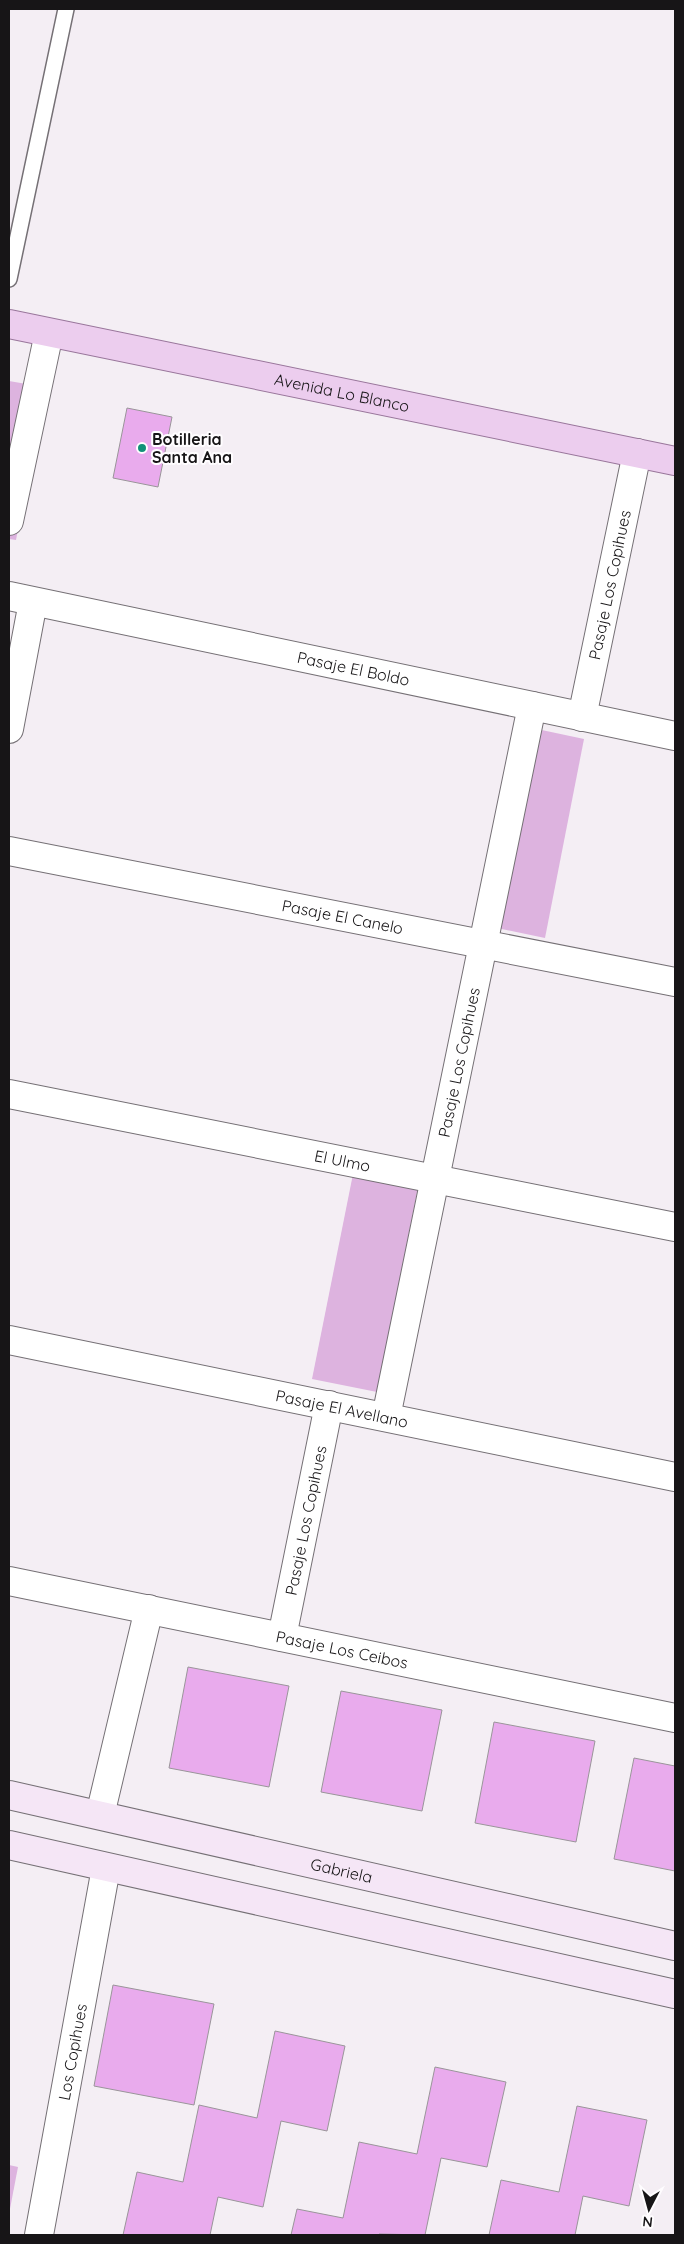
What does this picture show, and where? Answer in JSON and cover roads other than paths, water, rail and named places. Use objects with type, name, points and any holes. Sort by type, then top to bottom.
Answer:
[{"type":"main road","name":"Avenida Lo Blanco","points":[[9,324],[675,461]]},
{"type":"street","points":[[9,521],[49,333]]},
{"type":"street","name":"Pasaje Los Copihues","points":[[582,716],[637,453]]},
{"type":"street","points":[[9,729],[21,599]]},
{"type":"street","name":"Pasaje El Boldo","points":[[21,599],[675,736]]},
{"type":"street","name":"Pasaje Los Copihues","points":[[386,1417],[532,706]]},
{"type":"street","name":"Pasaje El Canelo","points":[[9,851],[675,982]]},
{"type":"street","name":"El Ulmo","points":[[9,1094],[675,1227]]},
{"type":"street","name":"Pasaje El Avellano","points":[[9,1340],[675,1477]]},
{"type":"street","name":"Pasaje Los Copihues","points":[[282,1637],[329,1405]]},
{"type":"street","name":"Pasaje Los Ceibos","points":[[9,1581],[675,1718]]},
{"type":"street","points":[[100,1815],[149,1610]]},
{"type":"street","name":"Gabriela","points":[[9,1795],[675,1946]]},
{"type":"street","points":[[9,1845],[675,1994]]},
{"type":"street","name":"Los Copihues","points":[[39,2235],[106,1868]]},
{"type":"lane","points":[[9,279],[66,9]]},
{"type":"place","name":"Botilleria Santa Ana","points":[[142,448]]}]
